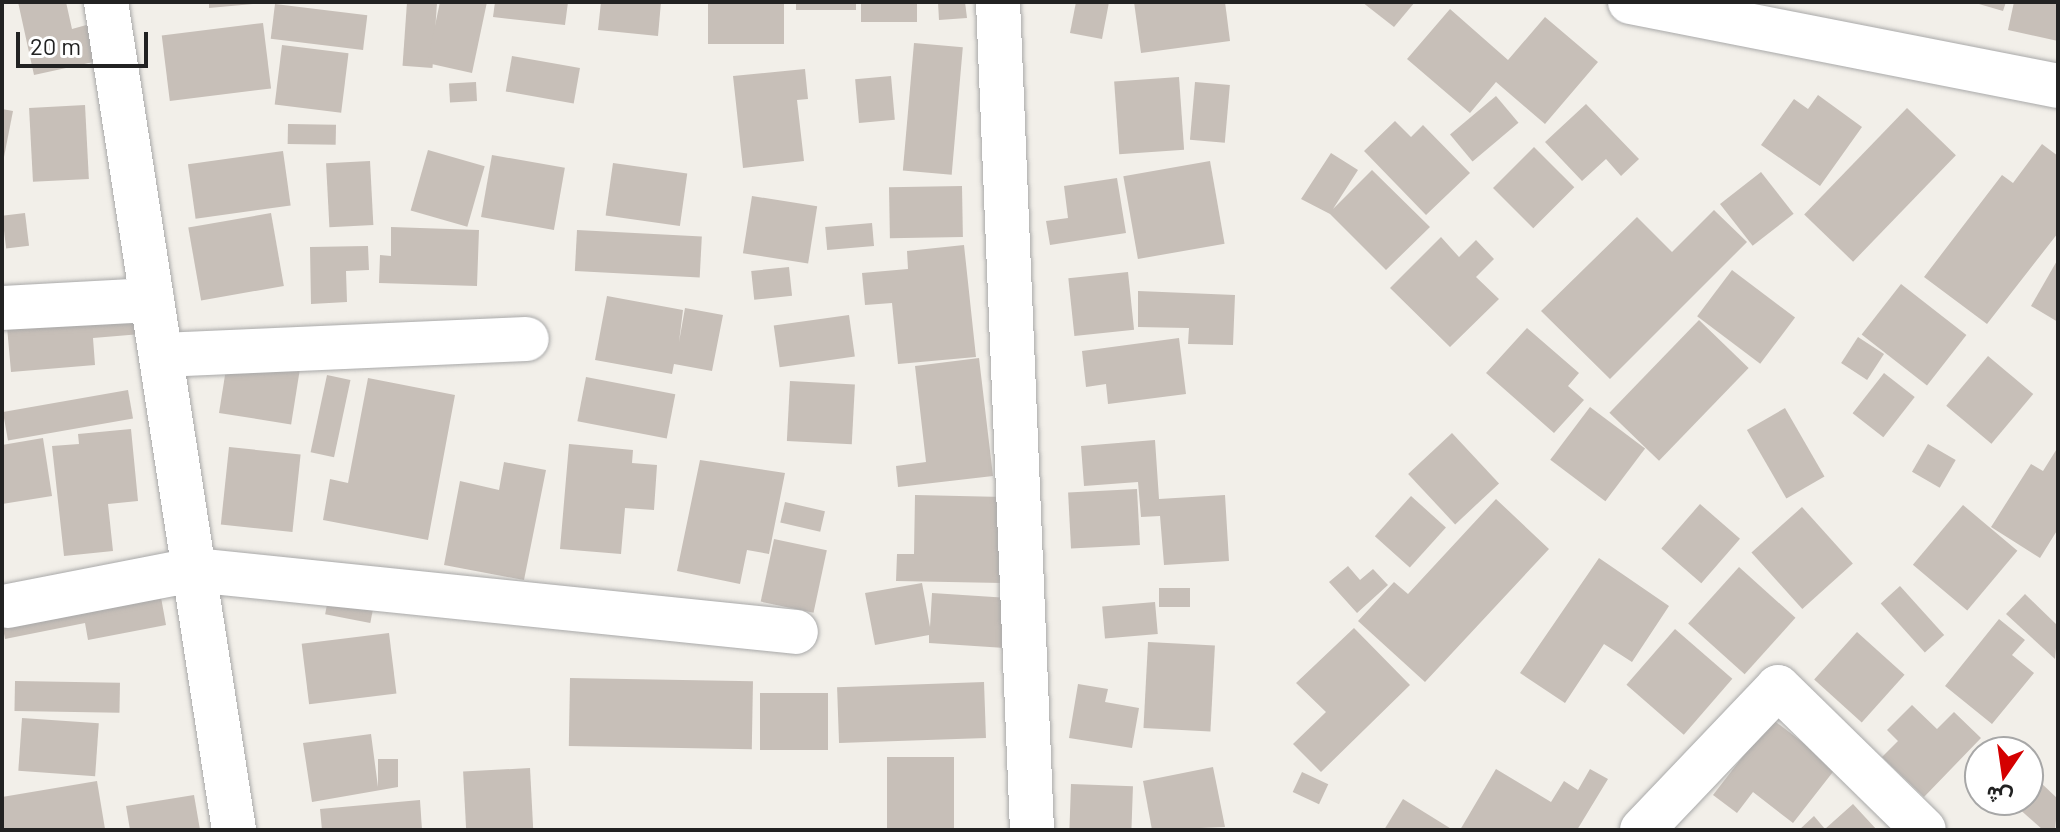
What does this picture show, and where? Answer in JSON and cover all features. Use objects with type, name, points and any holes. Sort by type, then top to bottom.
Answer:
[{"type":"street","points":[[106,2],[234,830]]},
{"type":"street","points":[[998,2],[1032,830]]},
{"type":"street","points":[[1630,2],[2058,86]]},
{"type":"street","points":[[2,308],[152,300]]},
{"type":"street","points":[[161,355],[527,339]]},
{"type":"street","points":[[8,606],[194,570],[796,632]]},
{"type":"street","points":[[1642,830],[1778,687],[1924,830]]},
{"type":"building","points":[[18,2],[66,2],[72,29],[90,24],[98,61],[34,75]]},
{"type":"building","points":[[209,2],[253,2],[253,4],[209,8]]},
{"type":"building","points":[[407,2],[437,4],[432,68],[403,66]]},
{"type":"building","points":[[440,2],[487,2],[472,73],[427,63]]},
{"type":"building","points":[[495,2],[568,2],[565,25],[493,17]]},
{"type":"building","points":[[601,2],[661,2],[658,36],[598,30]]},
{"type":"building","points":[[708,2],[784,2],[784,44],[708,44]]},
{"type":"building","points":[[796,2],[856,2],[856,10],[796,10]]},
{"type":"building","points":[[861,2],[917,2],[917,22],[861,22]]},
{"type":"building","points":[[938,2],[965,2],[967,18],[939,20]]},
{"type":"building","points":[[1076,2],[1109,2],[1102,39],[1070,33]]},
{"type":"building","points":[[1134,2],[1225,2],[1230,41],[1141,53]]},
{"type":"building","points":[[1362,2],[1415,2],[1394,27]]},
{"type":"building","points":[[1972,2],[2006,2],[2003,11]]},
{"type":"building","points":[[2014,2],[2058,2],[2058,41],[2008,30]]},
{"type":"building","points":[[275,4],[367,15],[363,50],[271,39]]},
{"type":"building","points":[[1450,9],[1508,60],[1545,17],[1598,62],[1545,124],[1496,82],[1470,113],[1407,59]]},
{"type":"building","points":[[263,23],[271,89],[170,101],[162,35]]},
{"type":"building","points":[[914,43],[963,47],[952,175],[903,171]]},
{"type":"building","points":[[282,45],[349,53],[341,113],[275,105]]},
{"type":"building","points":[[512,56],[580,68],[574,103],[506,91]]},
{"type":"building","points":[[805,69],[808,99],[797,100],[804,161],[743,168],[733,76]]},
{"type":"building","points":[[891,76],[895,120],[859,123],[855,79]]},
{"type":"building","points":[[1179,77],[1184,150],[1119,154],[1114,82]]},
{"type":"building","points":[[476,82],[477,101],[450,102],[449,83]]},
{"type":"building","points":[[1195,82],[1230,85],[1225,143],[1190,140]]},
{"type":"building","points":[[1818,95],[1862,127],[1820,186],[1761,145],[1794,99],[1808,109]]},
{"type":"building","points":[[1496,96],[1518,123],[1473,161],[1450,135]]},
{"type":"building","points":[[1586,104],[1639,159],[1621,176],[1606,159],[1582,181],[1545,142]]},
{"type":"building","points":[[85,105],[89,179],[33,182],[29,108]]},
{"type":"building","points":[[1907,108],[1956,155],[1853,262],[1804,214]]},
{"type":"building","points":[[2,109],[13,111],[3,162],[2,162]]},
{"type":"building","points":[[1395,121],[1411,137],[1423,125],[1470,173],[1426,215],[1364,151]]},
{"type":"building","points":[[288,124],[336,125],[336,145],[288,144]]},
{"type":"building","points":[[2042,144],[2058,156],[2058,233],[1987,324],[1924,277],[2002,175],[2013,183]]},
{"type":"building","points":[[1534,147],[1574,187],[1533,228],[1493,188]]},
{"type":"building","points":[[428,150],[485,166],[467,227],[411,211]]},
{"type":"building","points":[[283,151],[291,205],[196,219],[188,164]]},
{"type":"building","points":[[1331,153],[1358,170],[1333,209],[1372,170],[1430,227],[1386,270],[1330,214],[1301,199]]},
{"type":"building","points":[[492,155],[565,168],[554,230],[481,217]]},
{"type":"building","points":[[370,161],[373,225],[329,227],[326,163]]},
{"type":"building","points":[[1210,161],[1225,244],[1138,259],[1123,176]]},
{"type":"building","points":[[613,163],[687,173],[680,226],[606,215]]},
{"type":"building","points":[[1761,172],[1794,214],[1753,246],[1720,204]]},
{"type":"building","points":[[1117,178],[1126,233],[1050,245],[1046,221],[1068,218],[1064,186]]},
{"type":"building","points":[[962,186],[963,237],[890,238],[889,187]]},
{"type":"building","points":[[752,196],[817,206],[808,264],[743,253]]},
{"type":"building","points":[[1714,210],[1747,242],[1610,379],[1541,311],[1637,217],[1672,252]]},
{"type":"building","points":[[25,213],[29,246],[6,249],[2,216]]},
{"type":"building","points":[[271,213],[284,286],[201,300],[188,228]]},
{"type":"building","points":[[872,223],[874,246],[827,250],[825,227]]},
{"type":"building","points":[[391,227],[479,230],[477,286],[379,283],[380,255],[391,256]]},
{"type":"building","points":[[577,230],[702,237],[700,277],[575,271]]},
{"type":"building","points":[[1441,237],[1459,257],[1476,240],[1494,259],[1476,277],[1499,299],[1450,347],[1390,288]]},
{"type":"building","points":[[964,245],[976,357],[898,364],[892,303],[865,305],[862,273],[908,269],[907,251]]},
{"type":"building","points":[[368,246],[369,270],[346,271],[347,302],[311,304],[310,247]]},
{"type":"building","points":[[2058,259],[2058,322],[2031,306]]},
{"type":"building","points":[[789,267],[792,296],[754,300],[751,271]]},
{"type":"building","points":[[1732,270],[1795,318],[1760,364],[1697,316]]},
{"type":"building","points":[[1128,272],[1134,330],[1074,336],[1068,278]]},
{"type":"building","points":[[1901,284],[1966,335],[1927,386],[1862,334]]},
{"type":"building","points":[[1138,291],[1235,295],[1233,345],[1188,344],[1189,328],[1138,327]]},
{"type":"building","points":[[138,293],[141,334],[93,338],[95,365],[11,372],[5,304]]},
{"type":"building","points":[[607,296],[683,310],[679,342],[685,308],[723,315],[712,371],[674,364],[672,374],[595,360]]},
{"type":"building","points":[[849,315],[855,357],[780,367],[774,326]]},
{"type":"building","points":[[1699,320],[1749,368],[1659,461],[1609,413]]},
{"type":"building","points":[[1527,328],[1579,373],[1568,386],[1584,400],[1554,433],[1486,373]]},
{"type":"building","points":[[232,331],[304,342],[291,424],[219,413]]},
{"type":"building","points":[[1858,337],[1884,354],[1867,380],[1841,363]]},
{"type":"building","points":[[1179,338],[1186,394],[1108,404],[1106,384],[1086,387],[1082,351]]},
{"type":"building","points":[[1988,356],[2033,394],[1991,444],[1946,406]]},
{"type":"building","points":[[979,358],[993,476],[898,487],[896,466],[926,462],[915,366]]},
{"type":"building","points":[[1884,373],[1915,397],[1883,437],[1853,413]]},
{"type":"building","points":[[327,375],[350,380],[334,457],[311,452]]},
{"type":"building","points":[[586,377],[675,394],[667,439],[577,421]]},
{"type":"building","points":[[368,378],[455,395],[428,540],[323,520],[330,479],[348,483]]},
{"type":"building","points":[[790,381],[855,384],[852,444],[787,441]]},
{"type":"building","points":[[128,390],[133,419],[8,441],[3,412]]},
{"type":"building","points":[[1590,407],[1645,449],[1605,501],[1550,460]]},
{"type":"building","points":[[1785,408],[1824,476],[1786,498],[1747,430]]},
{"type":"building","points":[[131,429],[138,501],[108,504],[113,551],[64,556],[52,446],[79,444],[78,434]]},
{"type":"building","points":[[1452,433],[1499,483],[1455,524],[1408,474]]},
{"type":"building","points":[[43,438],[52,496],[2,504],[2,445]]},
{"type":"building","points":[[1155,440],[1159,499],[1225,495],[1229,561],[1164,565],[1160,516],[1141,517],[1138,482],[1084,486],[1081,446]]},
{"type":"building","points":[[569,444],[633,450],[632,463],[657,465],[654,510],[625,508],[621,554],[560,549]]},
{"type":"building","points":[[1928,444],[1956,460],[1940,488],[1912,472]]},
{"type":"building","points":[[229,447],[301,455],[292,532],[221,525]]},
{"type":"building","points":[[2058,447],[2058,529],[2040,558],[1991,527],[2031,464],[2043,471]]},
{"type":"building","points":[[700,460],[785,473],[769,554],[747,550],[740,584],[677,571]]},
{"type":"building","points":[[504,462],[546,470],[524,580],[444,565],[460,481],[499,490]]},
{"type":"building","points":[[1137,489],[1140,545],[1071,549],[1068,493]]},
{"type":"building","points":[[915,495],[1004,497],[1002,583],[896,581],[897,554],[914,554]]},
{"type":"building","points":[[1411,496],[1446,527],[1410,568],[1375,536]]},
{"type":"building","points":[[1496,499],[1549,549],[1425,682],[1358,621],[1394,582],[1408,594]]},
{"type":"building","points":[[785,502],[825,511],[820,532],[780,522]]},
{"type":"building","points":[[1700,504],[1740,539],[1701,583],[1661,549]]},
{"type":"building","points":[[1963,505],[2017,551],[1967,610],[1913,565]]},
{"type":"building","points":[[1802,507],[1853,563],[1802,609],[1751,553]]},
{"type":"building","points":[[774,539],[827,550],[814,613],[761,602]]},
{"type":"building","points":[[1599,558],[1669,606],[1632,662],[1604,644],[1565,703],[1520,673]]},
{"type":"building","points":[[155,564],[166,625],[88,640],[85,623],[5,639],[2,623]]},
{"type":"building","points":[[1348,566],[1360,580],[1373,569],[1388,585],[1357,613],[1329,582]]},
{"type":"building","points":[[1739,567],[1795,618],[1745,674],[1688,623]]},
{"type":"building","points":[[332,579],[377,588],[370,623],[325,614]]},
{"type":"building","points":[[922,583],[930,627],[932,593],[1009,598],[1005,648],[929,643],[929,635],[875,645],[865,593]]},
{"type":"building","points":[[1900,586],[1944,635],[1925,652],[1881,603]]},
{"type":"building","points":[[1159,588],[1190,588],[1190,607],[1159,607]]},
{"type":"building","points":[[2025,594],[2058,626],[2055,659],[2006,614]]},
{"type":"building","points":[[1155,602],[1158,634],[1105,638],[1102,607]]},
{"type":"building","points":[[1999,619],[2025,640],[2012,655],[2034,673],[1992,724],[1945,686]]},
{"type":"building","points":[[1354,628],[1410,685],[1321,772],[1293,744],[1326,712],[1296,683]]},
{"type":"building","points":[[1675,629],[1732,679],[1684,735],[1626,685]]},
{"type":"building","points":[[1857,632],[1905,675],[1862,722],[1814,680]]},
{"type":"building","points":[[389,633],[396,694],[309,704],[302,644]]},
{"type":"building","points":[[1148,642],[1215,646],[1210,731],[1143,728]]},
{"type":"building","points":[[570,678],[753,681],[752,749],[569,746]]},
{"type":"building","points":[[15,681],[120,683],[119,713],[14,711]]},
{"type":"building","points":[[984,682],[986,738],[839,743],[837,687]]},
{"type":"building","points":[[1078,684],[1108,689],[1105,702],[1139,708],[1132,748],[1069,738]]},
{"type":"building","points":[[760,693],[828,693],[828,750],[760,750]]},
{"type":"building","points":[[1912,705],[1937,729],[1954,712],[1979,736],[1964,736],[1964,756],[1924,797],[1882,757],[1898,741],[1887,730]]},
{"type":"building","points":[[22,718],[99,723],[95,776],[18,771]]},
{"type":"building","points":[[1772,719],[1836,768],[1793,823],[1753,792],[1737,813],[1713,795]]},
{"type":"building","points":[[371,734],[378,787],[378,759],[398,759],[398,787],[312,802],[303,743]]},
{"type":"building","points":[[887,757],[954,757],[954,830],[887,830]]},
{"type":"building","points":[[1213,767],[1225,827],[1152,830],[1143,781]]},
{"type":"building","points":[[530,768],[533,830],[466,830],[463,772]]},
{"type":"building","points":[[1496,769],[1551,802],[1564,781],[1578,790],[1590,769],[1608,779],[1577,830],[1460,830]]},
{"type":"building","points":[[1302,772],[1328,784],[1319,804],[1293,792]]},
{"type":"building","points":[[97,781],[105,829],[2,830],[2,797]]},
{"type":"building","points":[[1071,784],[1133,786],[1131,830],[1069,830]]},
{"type":"building","points":[[2044,786],[2058,799],[2055,830],[2043,830],[2027,816],[2044,816]]},
{"type":"building","points":[[194,795],[200,830],[130,830],[126,806]]},
{"type":"building","points":[[1403,799],[1453,830],[1384,830]]},
{"type":"building","points":[[420,800],[422,830],[322,830],[320,809]]},
{"type":"building","points":[[1853,804],[1877,830],[1799,830],[1814,816],[1825,829]]}]
